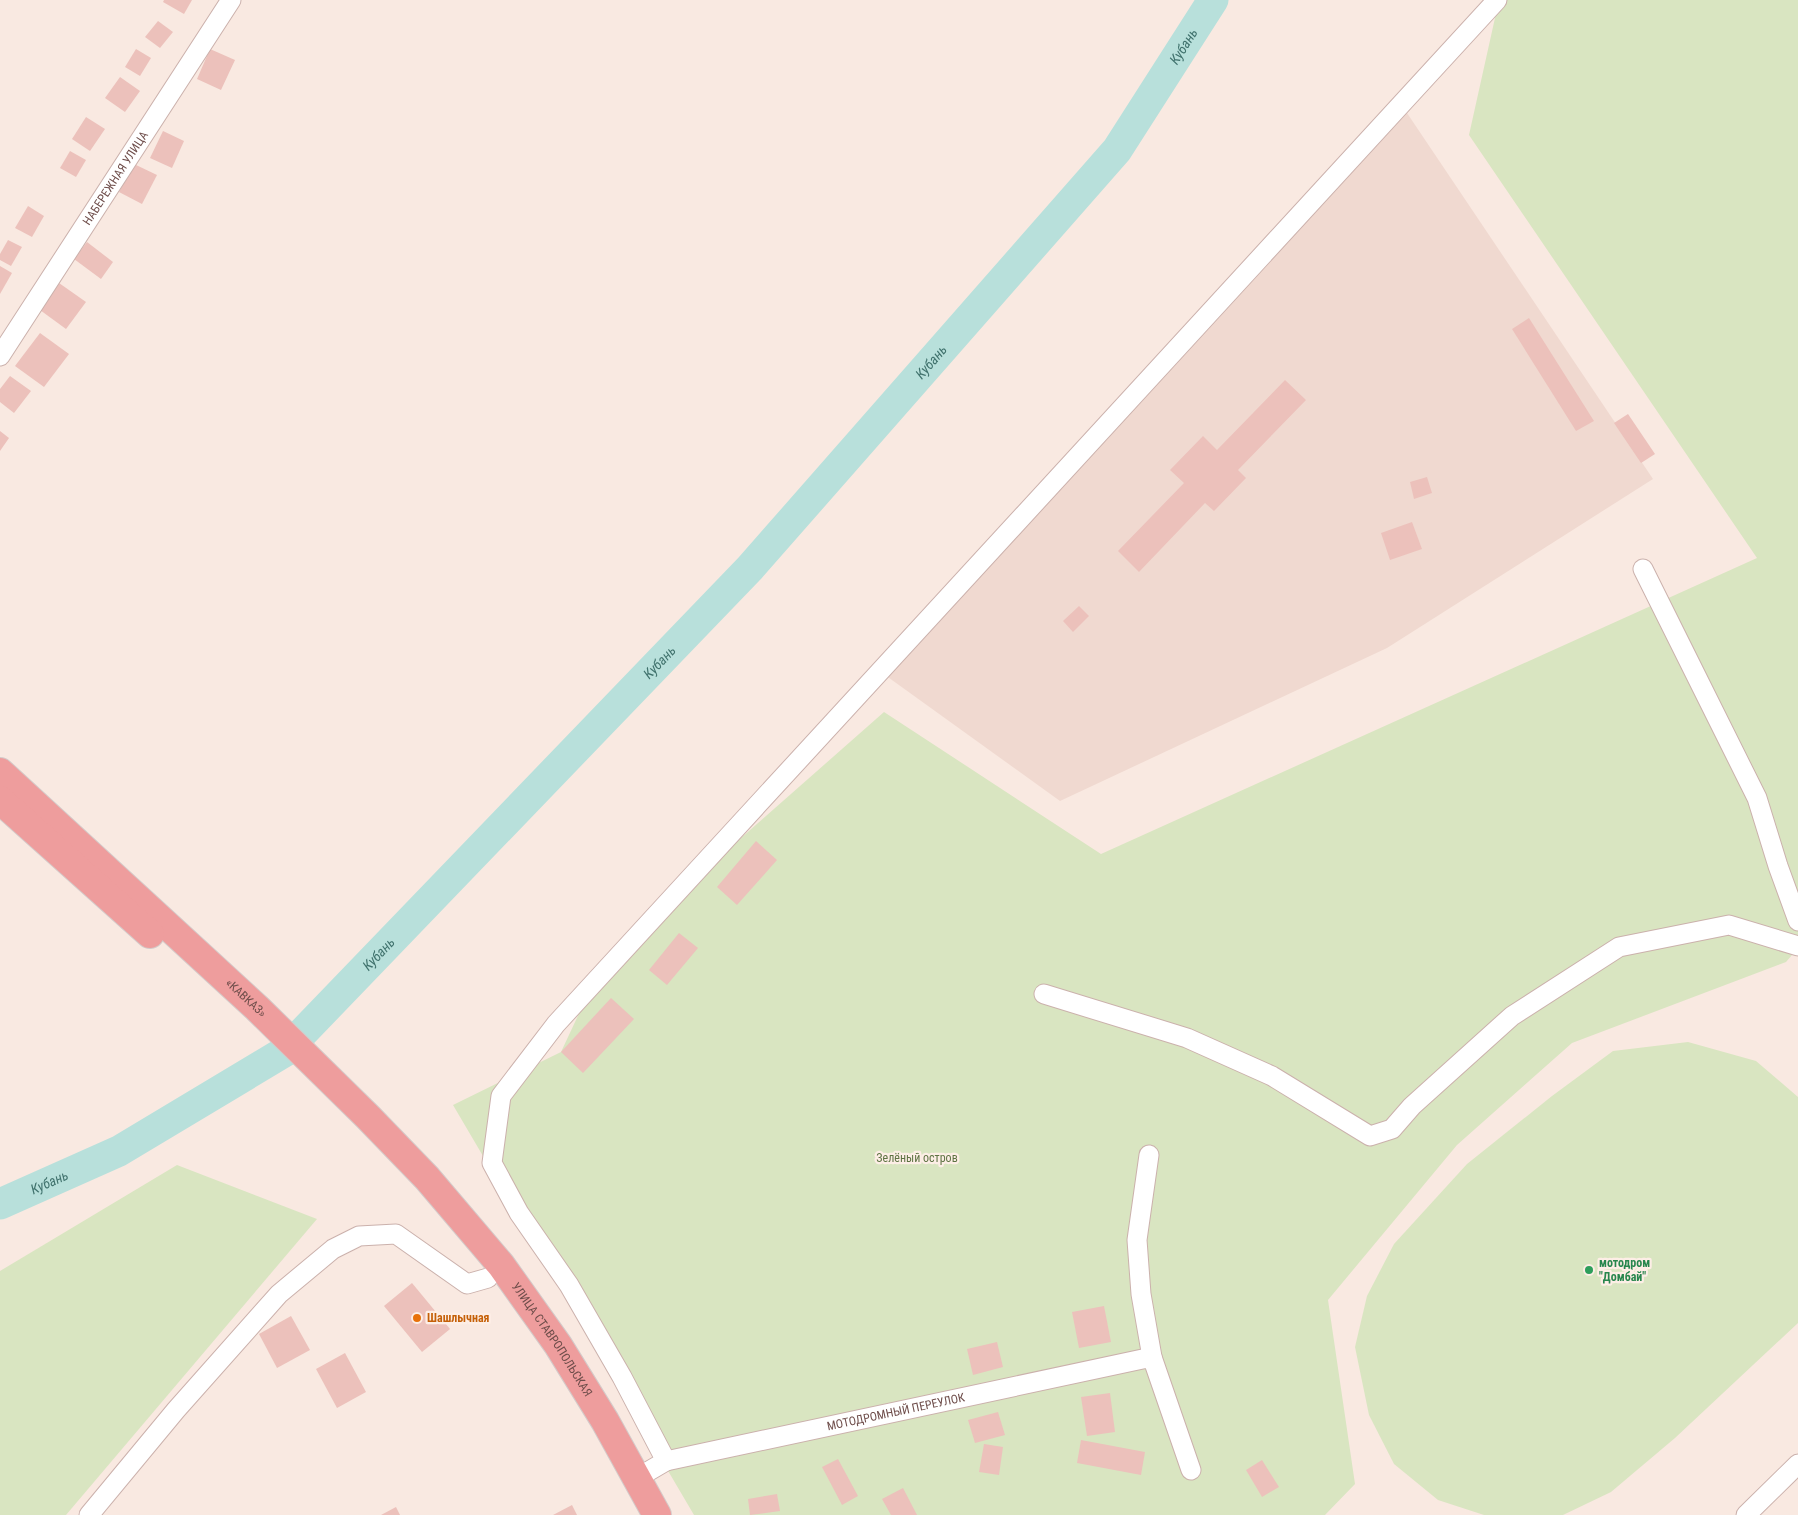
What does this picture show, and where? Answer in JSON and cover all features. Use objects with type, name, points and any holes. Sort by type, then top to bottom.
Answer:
[{"type":"highway","points":[[0,772],[54,835]]},
{"type":"highway","points":[[0,800],[54,835]]},
{"type":"highway","name":"«КАВКАЗ»","points":[[54,835],[186,966],[420,1183]]},
{"type":"highway","name":"УЛИЦА СТАВРОПОЛЬСКАЯ","points":[[420,1183],[538,1349],[580,1414],[636,1515]]},
{"type":"highway","name":"УЛИЦА СТАВРОПОЛЬСКАЯ","points":[[420,1183],[501,1265],[558,1345],[605,1420],[657,1515]]},
{"type":"street","name":"НАБЕРЕЖНАЯ УЛИЦА","points":[[0,356],[231,0]]},
{"type":"street","points":[[666,1461],[622,1377],[569,1285],[519,1213],[492,1163],[501,1096],[556,1024],[1497,0]]},
{"type":"street","points":[[1642,569],[1756,798],[1798,921]]},
{"type":"street","points":[[1044,994],[1187,1038],[1272,1076],[1370,1136],[1392,1129],[1412,1106],[1512,1016],[1619,947],[1729,925],[1798,946]]},
{"type":"street","points":[[1149,1155],[1137,1240],[1141,1294],[1152,1356],[1191,1470]]},
{"type":"street","points":[[89,1515],[176,1410],[279,1294],[333,1250],[359,1236],[396,1234],[467,1284],[488,1278]]},
{"type":"street","name":"МОТОДРОМНЫЙ ПЕРЕУЛОК","points":[[637,1478],[666,1461],[1152,1356]]},
{"type":"street","points":[[1746,1515],[1798,1464]]},
{"type":"shaded area","points":[[1407,113],[1653,479],[1387,648],[1060,801],[885,675]]},
{"type":"green space","name":"Зелёный остров","points":[[1499,0],[1798,0],[1798,948],[1786,962],[1572,1043],[1457,1145],[1328,1300],[1355,1484],[1325,1515],[694,1515],[453,1105],[561,1052],[605,958],[884,712],[1101,854],[1757,558],[1469,135]]},
{"type":"green space","name":"мотодром \"Домбай\"","points":[[1688,1042],[1756,1061],[1798,1097],[1798,1323],[1675,1438],[1611,1492],[1563,1515],[1484,1515],[1438,1500],[1394,1464],[1369,1415],[1355,1347],[1367,1296],[1394,1244],[1467,1164],[1552,1096],[1613,1051]]},
{"type":"green space","points":[[177,1165],[317,1219],[66,1515],[0,1515],[0,1271]]},
{"type":"building","points":[[164,0],[192,0],[184,14],[163,2]]},
{"type":"building","points":[[158,21],[173,32],[160,48],[145,37]]},
{"type":"building","points":[[136,49],[151,58],[140,76],[125,67]]},
{"type":"building","points":[[210,49],[235,60],[221,90],[197,79]]},
{"type":"building","points":[[120,77],[140,91],[125,112],[105,98]]},
{"type":"building","points":[[86,117],[105,129],[90,151],[72,139]]},
{"type":"building","points":[[163,131],[184,141],[172,168],[150,158]]},
{"type":"building","points":[[70,151],[86,160],[76,177],[60,168]]},
{"type":"building","points":[[134,164],[157,175],[142,204],[119,192]]},
{"type":"building","points":[[28,206],[44,216],[32,237],[15,228]]},
{"type":"building","points":[[8,240],[22,247],[11,266],[0,260],[0,254]]},
{"type":"building","points":[[87,242],[113,262],[101,279],[74,259]]},
{"type":"building","points":[[0,266],[12,273],[0,294]]},
{"type":"building","points":[[59,283],[86,302],[66,329],[40,310]]},
{"type":"building","points":[[1529,318],[1594,421],[1576,431],[1512,329]]},
{"type":"building","points":[[40,333],[69,354],[44,387],[15,366]]},
{"type":"building","points":[[10,376],[31,391],[14,413],[0,402],[0,389]]},
{"type":"building","points":[[1285,380],[1306,400],[1238,470],[1246,478],[1214,511],[1205,503],[1139,572],[1118,551],[1184,483],[1170,470],[1203,436],[1217,450]]},
{"type":"building","points":[[1628,414],[1655,454],[1641,463],[1614,423]]},
{"type":"building","points":[[0,431],[9,438],[0,451]]},
{"type":"building","points":[[1427,477],[1432,493],[1414,499],[1410,482]]},
{"type":"building","points":[[1412,522],[1422,549],[1390,560],[1381,533]]},
{"type":"building","points":[[1079,606],[1089,616],[1073,632],[1063,621]]},
{"type":"building","points":[[756,841],[777,860],[737,905],[717,887]]},
{"type":"building","points":[[679,933],[698,948],[667,985],[649,970]]},
{"type":"building","points":[[611,998],[634,1019],[583,1073],[561,1052]]},
{"type":"building","name":"Шашлычная","points":[[412,1283],[450,1329],[422,1352],[384,1306]]},
{"type":"building","points":[[1104,1306],[1111,1342],[1079,1348],[1072,1312]]},
{"type":"building","points":[[291,1316],[310,1350],[277,1368],[259,1334]]},
{"type":"building","points":[[997,1342],[1003,1367],[973,1375],[967,1349]]},
{"type":"building","points":[[345,1353],[366,1392],[337,1408],[316,1369]]},
{"type":"building","points":[[1110,1393],[1115,1432],[1087,1436],[1081,1397]]},
{"type":"building","points":[[998,1412],[1005,1435],[975,1443],[968,1420]]},
{"type":"building","points":[[1081,1440],[1145,1452],[1141,1475],[1077,1463]]},
{"type":"building","points":[[984,1444],[1003,1447],[999,1475],[979,1472]]},
{"type":"building","points":[[838,1459],[858,1496],[842,1505],[822,1467]]},
{"type":"building","points":[[1262,1460],[1279,1487],[1262,1497],[1246,1470]]},
{"type":"building","points":[[903,1488],[917,1515],[891,1515],[882,1499]]},
{"type":"building","points":[[777,1494],[780,1511],[750,1515],[748,1499]]},
{"type":"building","points":[[572,1505],[577,1515],[553,1515]]},
{"type":"building","points":[[396,1507],[400,1515],[381,1515]]},
{"type":"waterway","name":"Кубань","points":[[0,1204],[119,1151],[284,1052],[750,568],[1117,150],[1213,0]]},
{"type":"place","name":"мотодром \"Домбай\"","points":[[1589,1270]]},
{"type":"place","name":"Шашлычная","points":[[417,1318]]}]
